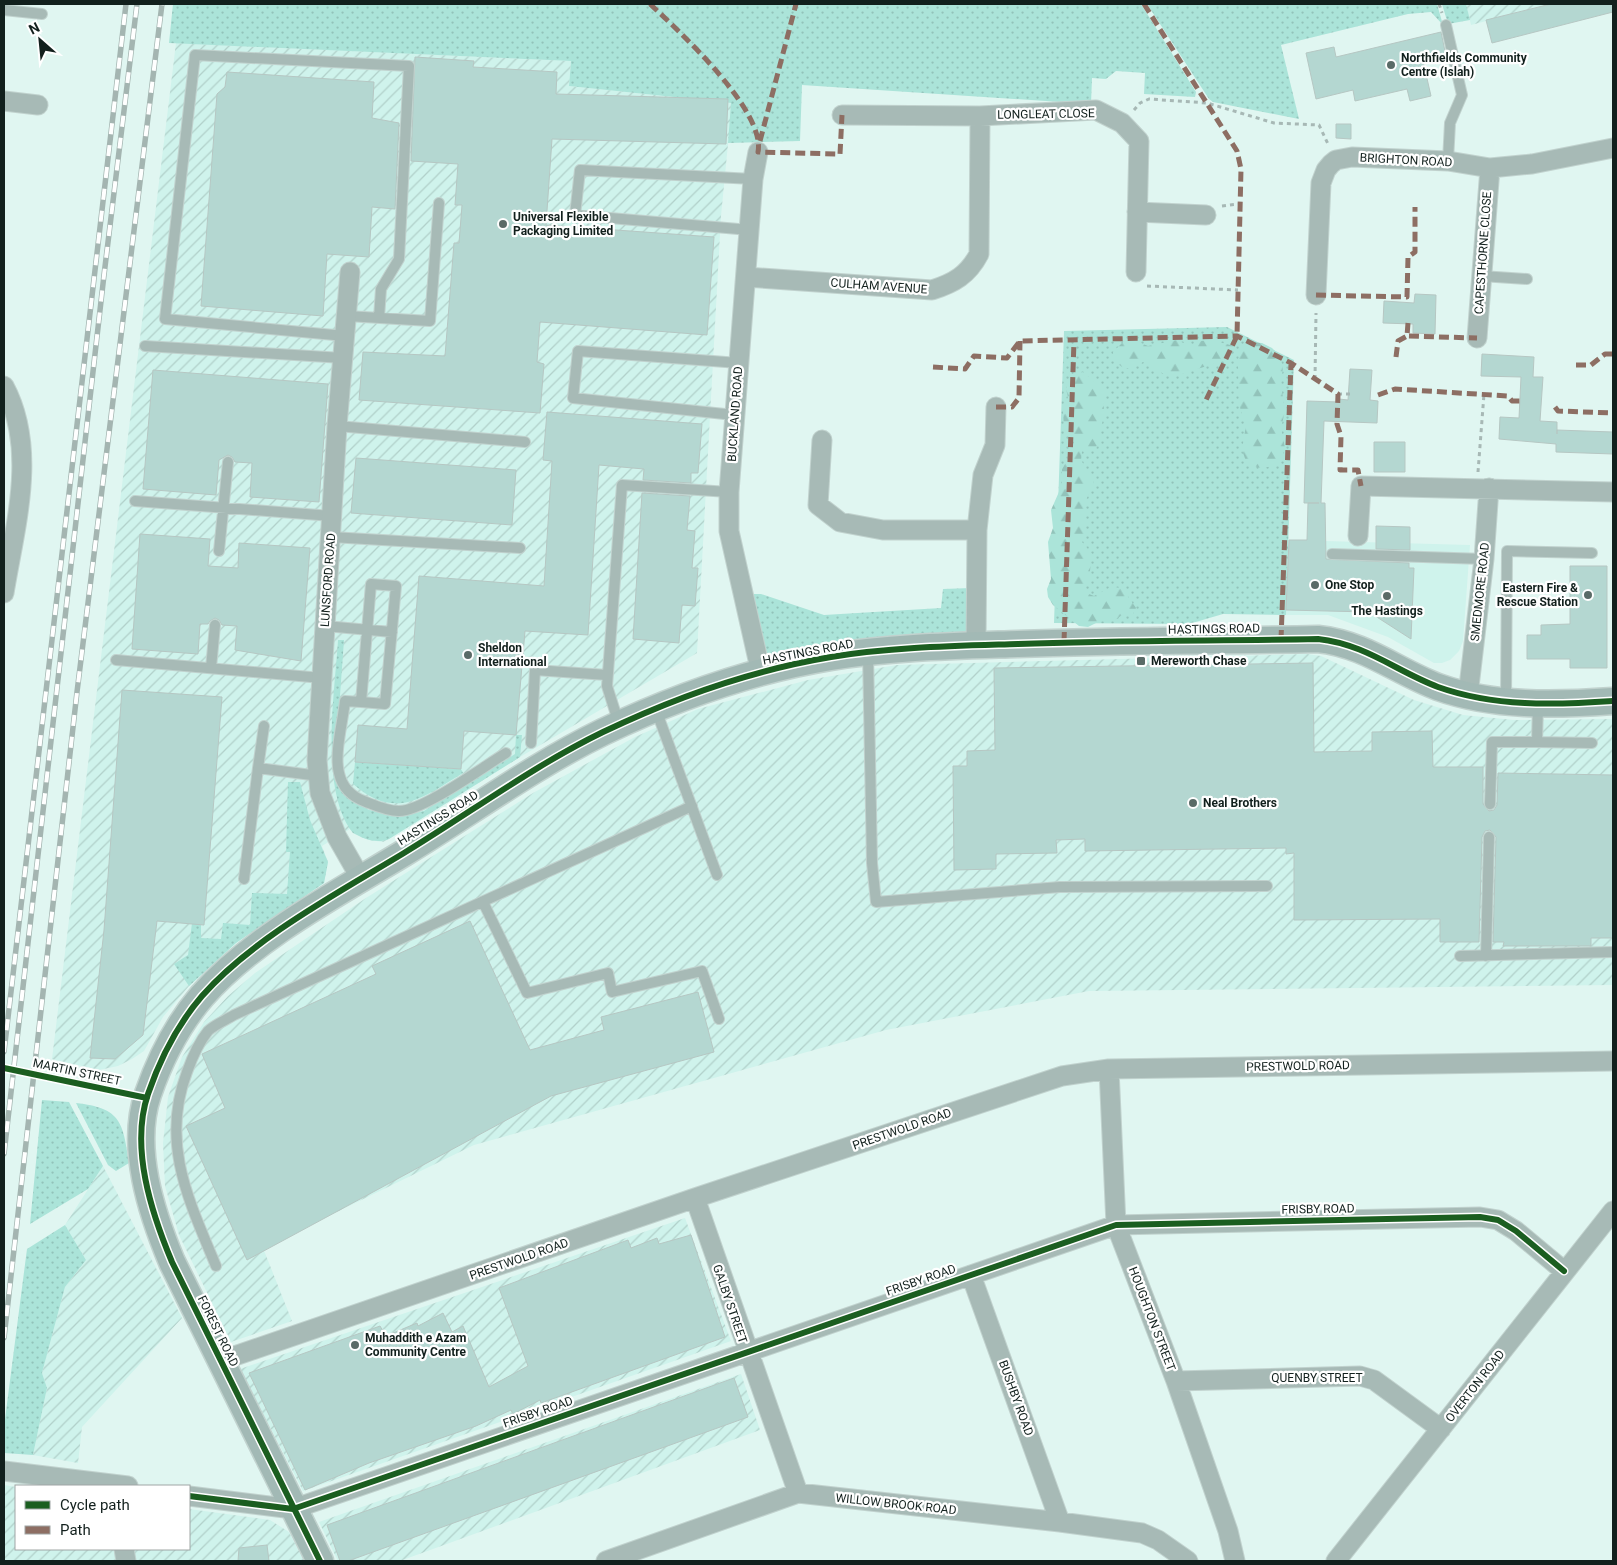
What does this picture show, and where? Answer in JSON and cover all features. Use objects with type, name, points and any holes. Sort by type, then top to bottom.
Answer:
[{"type":"street","points":[[4,101],[38,105]]},
{"type":"street","name":"LONGLEAT CLOSE","points":[[842,115],[980,116],[1096,110],[1122,124],[1139,141],[1136,272]]},
{"type":"street","name":"CULHAM AVENUE","points":[[746,277],[932,290],[954,283],[972,268],[978,254],[980,116]]},
{"type":"street","name":"BRIGHTON ROAD","points":[[1336,160],[1352,157],[1448,161],[1490,168],[1532,164],[1613,148]]},
{"type":"street","name":"BUCKLAND ROAD","points":[[758,152],[753,179],[734,414],[729,492],[729,531],[761,673]]},
{"type":"street","points":[[1316,295],[1321,183],[1326,170],[1336,160]]},
{"type":"street","name":"CAPESTHORNE CLOSE","points":[[1476,338],[1490,168]]},
{"type":"street","points":[[1137,212],[1214,210]]},
{"type":"street","name":"LUNSFORD ROAD","points":[[350,272],[338,426],[317,760],[320,793],[337,837],[361,879]]},
{"type":"street","points":[[4,386],[18,420],[23,482],[4,593]]},
{"type":"street","points":[[976,645],[977,530],[984,475],[995,445],[996,407]]},
{"type":"street","points":[[822,440],[818,505],[840,522],[884,530],[977,530]]},
{"type":"street","points":[[1358,536],[1361,486],[1613,492]]},
{"type":"street","name":"SMEDMORE ROAD","points":[[1468,695],[1484,560],[1483,488]]},
{"type":"street","name":"HASTINGS ROAD","points":[[147,1098],[160,1063],[178,1028],[203,995],[233,967],[280,930],[537,770],[619,725],[761,673],[829,657],[868,652],[976,645],[1325,640],[1340,641],[1366,650],[1413,677],[1468,695],[1506,702],[1613,701]]},
{"type":"street","name":"PRESTWOLD ROAD","points":[[220,1361],[695,1198],[1062,1076],[1109,1069],[1613,1061]]},
{"type":"street","name":"HOUGHTON STREET","points":[[1109,1069],[1116,1225],[1176,1382],[1228,1531],[1235,1561]]},
{"type":"street","name":"FOREST ROAD","points":[[147,1098],[142,1148],[147,1184],[157,1223],[172,1262],[320,1561]]},
{"type":"street","name":"GALBY STREET","points":[[695,1198],[747,1352],[798,1493]]},
{"type":"street","name":"OVERTON ROAD","points":[[1336,1561],[1613,1211]]},
{"type":"street","name":"FRISBY ROAD","points":[[293,1509],[1116,1225],[1480,1217],[1498,1220],[1516,1231],[1564,1271]]},
{"type":"street","name":"BUSHBY ROAD","points":[[971,1275],[1060,1522]]},
{"type":"street","name":"QUENBY STREET","points":[[1176,1382],[1360,1376],[1374,1380],[1441,1429]]},
{"type":"street","points":[[4,1471],[119,1485]]},
{"type":"street","name":"WILLOW BROOK ROAD","points":[[606,1561],[798,1493],[1142,1533],[1158,1540],[1188,1561]]},
{"type":"street","points":[[190,1496],[293,1509]]},
{"type":"lane","points":[[4,10],[42,14]]},
{"type":"lane","points":[[1446,26],[1462,95],[1450,123],[1448,161]]},
{"type":"lane","points":[[345,336],[165,319],[195,55],[409,66],[399,258],[381,289],[379,318]]},
{"type":"lane","points":[[750,230],[575,215],[580,170],[753,179]]},
{"type":"lane","points":[[346,316],[430,321],[439,203]]},
{"type":"lane","points":[[1481,276],[1528,279]]},
{"type":"lane","points":[[145,346],[343,358]]},
{"type":"lane","points":[[734,414],[573,398],[578,351],[739,363]]},
{"type":"lane","points":[[338,426],[525,442]]},
{"type":"lane","points":[[219,551],[228,462]]},
{"type":"lane","points":[[619,725],[607,686],[622,485],[729,492]]},
{"type":"lane","points":[[135,501],[332,516]]},
{"type":"lane","points":[[331,537],[520,548]]},
{"type":"lane","points":[[1506,702],[1507,551],[1592,553]]},
{"type":"lane","points":[[1332,554],[1484,560]]},
{"type":"lane","points":[[361,702],[371,584],[396,586],[386,704],[346,701],[338,772],[344,788],[361,800],[381,808],[400,811],[418,807],[506,753]]},
{"type":"lane","points":[[210,668],[215,625]]},
{"type":"lane","points":[[325,626],[392,632]]},
{"type":"lane","points":[[868,652],[872,863],[876,902],[1060,888],[1267,886]]},
{"type":"lane","points":[[116,660],[322,678]]},
{"type":"lane","points":[[531,743],[535,670],[608,675]]},
{"type":"lane","points":[[1537,742],[1538,703]]},
{"type":"lane","points":[[656,710],[717,875]]},
{"type":"lane","points":[[244,878],[264,726]]},
{"type":"lane","points":[[1490,804],[1492,742],[1592,743]]},
{"type":"lane","points":[[258,768],[319,776]]},
{"type":"lane","points":[[216,1266],[184,1188],[176,1148],[176,1120],[181,1087],[192,1058],[209,1031],[234,1015],[692,806]]},
{"type":"lane","points":[[1486,956],[1490,837]]},
{"type":"lane","points":[[483,902],[527,993],[608,973],[612,992],[702,971],[719,1019]]},
{"type":"lane","points":[[1460,956],[1613,952]]},
{"type":"path","points":[[1122,124],[1140,103],[1149,99],[1207,103],[1274,123],[1319,125],[1336,160]]},
{"type":"path","points":[[1214,210],[1239,204]]},
{"type":"path","points":[[1136,272],[1137,286],[1238,290]]},
{"type":"path","points":[[1315,379],[1316,295]]},
{"type":"path","points":[[1338,394],[1350,394]]},
{"type":"path","points":[[1483,488],[1484,394]]},
{"type":"shaded area","points":[[1466,4],[1551,4],[1471,25]]},
{"type":"shaded area","points":[[176,43],[571,61],[569,86],[732,103],[721,216],[697,653],[520,757],[389,839],[383,842],[369,840],[350,829],[322,846],[328,862],[324,883],[236,943],[189,986],[163,1017],[144,1051],[118,1066],[99,1070],[52,1059]]},
{"type":"shaded area","points":[[1289,540],[1470,545],[1463,641],[1459,651],[1450,660],[1434,663],[1388,637],[1328,615],[1286,615]]},
{"type":"shaded area","points":[[1307,654],[1321,656],[1414,700],[1463,715],[1514,720],[1613,719],[1613,985],[1089,991],[886,1030],[474,1145],[263,1248],[292,1321],[231,1342],[179,1235],[165,1186],[163,1143],[168,1097],[182,1057],[204,1022],[228,996],[255,973],[366,898],[533,793],[635,737],[698,709],[808,680],[897,665]]},
{"type":"shaded area","points":[[103,1166],[182,1318],[82,1427],[78,1463],[33,1455],[47,1388],[42,1373],[65,1287],[86,1260],[65,1225]]},
{"type":"shaded area","points":[[685,1218],[731,1341],[303,1491],[240,1369]]},
{"type":"shaded area","points":[[741,1374],[760,1430],[400,1561],[338,1561],[319,1522]]},
{"type":"shaded area","points":[[4,1485],[15,1487],[15,1550],[190,1550],[190,1509],[270,1520],[289,1532],[304,1561],[4,1561]]},
{"type":"green space","points":[[173,4],[1141,4],[1196,92],[1195,97],[1144,94],[1145,73],[1116,71],[1106,79],[1092,78],[1091,104],[802,85],[800,141],[728,143],[731,103],[569,86],[571,61],[169,43]]},
{"type":"green space","points":[[1147,4],[1437,4],[1443,25],[1431,12],[1408,14],[1281,45],[1299,119],[1213,102],[1209,99]]},
{"type":"green space","points":[[1442,4],[1466,4],[1470,20],[1448,24]]},
{"type":"green space","points":[[1227,327],[1294,360],[1286,615],[1223,614],[1189,624],[1054,623],[1064,331]]},
{"type":"green space","points":[[1133,340],[1148,346],[1177,340],[1190,346],[1201,341],[1211,340],[1234,346],[1234,350],[1219,362],[1176,376],[1165,375],[1148,363],[1143,362],[1131,369],[1122,367],[1114,361],[1113,352],[1124,341]]},
{"type":"green space","points":[[1245,342],[1262,343],[1272,348],[1278,354],[1283,366],[1281,385],[1285,411],[1281,428],[1285,448],[1279,465],[1261,468],[1247,464],[1242,450],[1246,425],[1239,405],[1238,363],[1240,348]]},
{"type":"green space","points":[[1083,372],[1104,390],[1106,400],[1103,405],[1104,412],[1100,440],[1093,450],[1088,452],[1082,451],[1081,460],[1094,483],[1084,504],[1086,524],[1082,542],[1092,554],[1089,579],[1085,587],[1089,594],[1094,596],[1111,587],[1122,588],[1136,608],[1132,616],[1122,615],[1115,620],[1100,621],[1088,627],[1079,626],[1053,605],[1048,597],[1047,589],[1051,579],[1048,542],[1053,528],[1051,510],[1062,485],[1062,469],[1074,448],[1074,442],[1064,427],[1063,411],[1068,397],[1066,389],[1068,380],[1076,374]]},
{"type":"green space","points":[[971,588],[976,645],[761,673],[744,594],[761,594],[824,615],[941,608],[943,589]]},
{"type":"green space","points":[[338,640],[344,640],[335,765],[357,803],[369,810],[401,816],[424,811],[515,754],[516,735],[522,735],[520,757],[389,839],[371,840],[353,833],[342,815],[336,792],[333,767],[332,713]]},
{"type":"green space","points":[[355,762],[461,769],[463,773],[422,797],[409,802],[396,803],[383,801],[368,795],[353,784]]},
{"type":"green space","points":[[288,782],[300,782],[310,820],[328,862],[324,883],[236,943],[189,986],[174,964],[188,955],[192,923],[201,924],[201,938],[221,939],[223,923],[250,925],[252,893],[287,894],[290,852],[286,852]]},
{"type":"green space","points":[[42,1100],[69,1102],[103,1166],[88,1189],[30,1224]]},
{"type":"green space","points":[[76,1103],[91,1105],[111,1113],[117,1120],[125,1137],[129,1163],[116,1171],[108,1165]]},
{"type":"green space","points":[[65,1225],[86,1260],[65,1287],[42,1373],[47,1388],[33,1455],[4,1453],[4,1427],[27,1249]]},
{"type":"building","points":[[1551,4],[1613,4],[1613,12],[1492,43],[1486,20]]},
{"type":"building","name":"Northfields Community Centre (Islah)","points":[[1441,32],[1446,56],[1423,61],[1431,96],[1410,101],[1407,89],[1355,101],[1353,90],[1316,99],[1306,53],[1334,47],[1336,57]]},
{"type":"building","points":[[415,57],[474,61],[473,67],[557,72],[556,94],[728,99],[726,144],[552,139],[546,225],[714,237],[707,335],[540,322],[537,362],[544,364],[540,413],[359,400],[363,352],[445,356],[454,243],[459,243],[462,205],[455,205],[458,164],[411,161]]},
{"type":"building","points":[[227,72],[374,82],[372,118],[399,123],[395,209],[372,207],[369,257],[327,254],[323,316],[201,306],[217,94],[225,87]]},
{"type":"building","points":[[1336,124],[1351,124],[1351,139],[1336,138]]},
{"type":"building","points":[[1415,294],[1436,295],[1435,334],[1413,333],[1413,324],[1383,323],[1384,301],[1414,303]]},
{"type":"building","points":[[1482,354],[1534,357],[1533,377],[1543,377],[1540,421],[1557,422],[1557,430],[1613,432],[1613,454],[1556,452],[1556,444],[1499,439],[1500,417],[1519,418],[1521,377],[1481,376]]},
{"type":"building","points":[[1350,369],[1372,370],[1370,400],[1378,401],[1377,423],[1324,421],[1321,503],[1325,503],[1326,559],[1409,563],[1409,568],[1414,568],[1411,639],[1369,612],[1286,610],[1289,540],[1307,540],[1308,503],[1304,503],[1307,401],[1339,402],[1339,399],[1348,400]]},
{"type":"building","points":[[153,370],[328,384],[319,502],[250,497],[252,463],[235,462],[228,455],[219,460],[216,495],[143,489]]},
{"type":"building","points":[[547,412],[702,424],[698,473],[691,473],[691,483],[643,480],[644,469],[599,465],[588,635],[525,631],[516,735],[464,731],[461,769],[355,762],[358,725],[407,729],[419,576],[544,586],[552,461],[543,460]]},
{"type":"building","points":[[1374,442],[1405,442],[1405,472],[1374,472]]},
{"type":"building","points":[[356,458],[516,470],[512,525],[351,513]]},
{"type":"building","points":[[642,493],[690,496],[687,530],[695,531],[692,568],[698,568],[695,606],[682,605],[679,643],[633,639]]},
{"type":"building","points":[[1376,526],[1410,527],[1410,550],[1376,549]]},
{"type":"building","points":[[140,534],[210,539],[208,566],[238,568],[239,543],[310,548],[301,661],[235,650],[237,626],[222,625],[215,618],[208,624],[200,624],[198,654],[132,649]]},
{"type":"building","name":"Eastern Fire & Rescue Station","points":[[1570,566],[1607,566],[1607,668],[1570,668],[1570,659],[1527,659],[1527,635],[1541,635],[1541,625],[1570,624]]},
{"type":"building","name":"Neal Brothers","points":[[1313,663],[1314,752],[1372,751],[1372,732],[1432,731],[1433,767],[1483,767],[1483,804],[1489,811],[1494,810],[1497,805],[1498,773],[1613,775],[1613,938],[1591,938],[1591,946],[1503,946],[1504,942],[1493,942],[1496,837],[1490,830],[1485,831],[1482,837],[1479,942],[1440,942],[1440,919],[1294,920],[1294,853],[1286,854],[1286,848],[1085,851],[1085,839],[1056,840],[1057,853],[996,854],[996,869],[954,870],[953,766],[967,766],[967,751],[995,750],[994,668]]},
{"type":"building","points":[[122,690],[222,697],[204,925],[157,921],[143,1035],[115,1059],[90,1058],[104,930]]},
{"type":"building","points":[[470,921],[530,1050],[604,1030],[601,1017],[698,992],[714,1052],[551,1096],[247,1260],[186,1126],[225,1108],[202,1054],[376,974],[372,966]]},
{"type":"building","points":[[691,1235],[725,1337],[541,1403],[540,1400],[513,1414],[511,1410],[476,1426],[369,1463],[305,1490],[249,1373],[380,1326],[386,1336],[417,1323],[418,1326],[443,1313],[452,1332],[463,1326],[489,1387],[528,1366],[499,1288],[628,1240],[631,1248],[657,1238],[659,1244]]},
{"type":"building","points":[[734,1378],[748,1417],[348,1561],[340,1561],[327,1525]]},
{"type":"building","points":[[267,1545],[269,1561],[238,1561],[239,1548]]},
{"type":"railway","points":[[4,1052],[126,4]]},
{"type":"railway","points":[[4,1154],[104,275],[137,4]]},
{"type":"railway","points":[[4,1338],[77,692],[162,4]]},
{"type":"marked path","points":[[650,4],[699,52],[735,94],[749,115],[757,135],[758,152],[840,154],[842,115]]},
{"type":"marked path","points":[[760,141],[796,4]]},
{"type":"marked path","points":[[1144,4],[1237,151],[1241,169],[1237,336],[1206,400]]},
{"type":"marked path","points":[[1316,295],[1407,297],[1408,257],[1415,252],[1415,207]]},
{"type":"marked path","points":[[1408,323],[1407,336],[1477,338]]},
{"type":"marked path","points":[[933,367],[965,369],[974,356],[1007,358],[1020,341],[1237,336],[1291,363],[1338,394],[1337,424],[1341,436],[1340,470],[1358,470],[1361,486]]},
{"type":"marked path","points":[[1396,357],[1398,341],[1407,336]]},
{"type":"marked path","points":[[996,407],[1012,407],[1019,398],[1020,341]]},
{"type":"marked path","points":[[1064,642],[1074,341]]},
{"type":"marked path","points":[[1576,365],[1591,365],[1605,354],[1613,354]]},
{"type":"marked path","points":[[1281,640],[1291,363]]},
{"type":"marked path","points":[[1378,395],[1395,389],[1508,396],[1512,401],[1521,401]]},
{"type":"marked path","points":[[1555,407],[1558,411],[1613,413]]},
{"type":"cycle path","points":[[320,1561],[172,1262],[150,1201],[145,1179],[141,1136],[143,1114],[148,1094],[170,1042],[185,1018],[202,996],[223,975],[246,955],[297,918],[429,838],[527,775],[603,732],[658,708],[743,677],[831,657],[901,649],[971,645],[1318,639],[1351,646],[1423,681],[1459,694],[1525,703],[1613,701]]},
{"type":"cycle path","name":"MARTIN STREET","points":[[4,1068],[147,1098]]},
{"type":"cycle path","points":[[190,1496],[293,1509],[1116,1225],[1480,1217],[1498,1220],[1516,1231],[1564,1271]]},
{"type":"place","name":"Northfields Community Centre (Islah)","points":[[1391,65]]},
{"type":"place","name":"Universal Flexible Packaging Limited","points":[[503,224]]},
{"type":"place","name":"One Stop","points":[[1315,585]]},
{"type":"place","name":"Eastern Fire & Rescue Station","points":[[1588,595]]},
{"type":"place","name":"The Hastings","points":[[1387,596]]},
{"type":"place","name":"Sheldon International","points":[[468,655]]},
{"type":"place","name":"Mereworth Chase","points":[[1141,661]]},
{"type":"place","name":"Neal Brothers","points":[[1193,803]]},
{"type":"place","name":"Muhaddith e Azam Community Centre","points":[[355,1345]]}]
